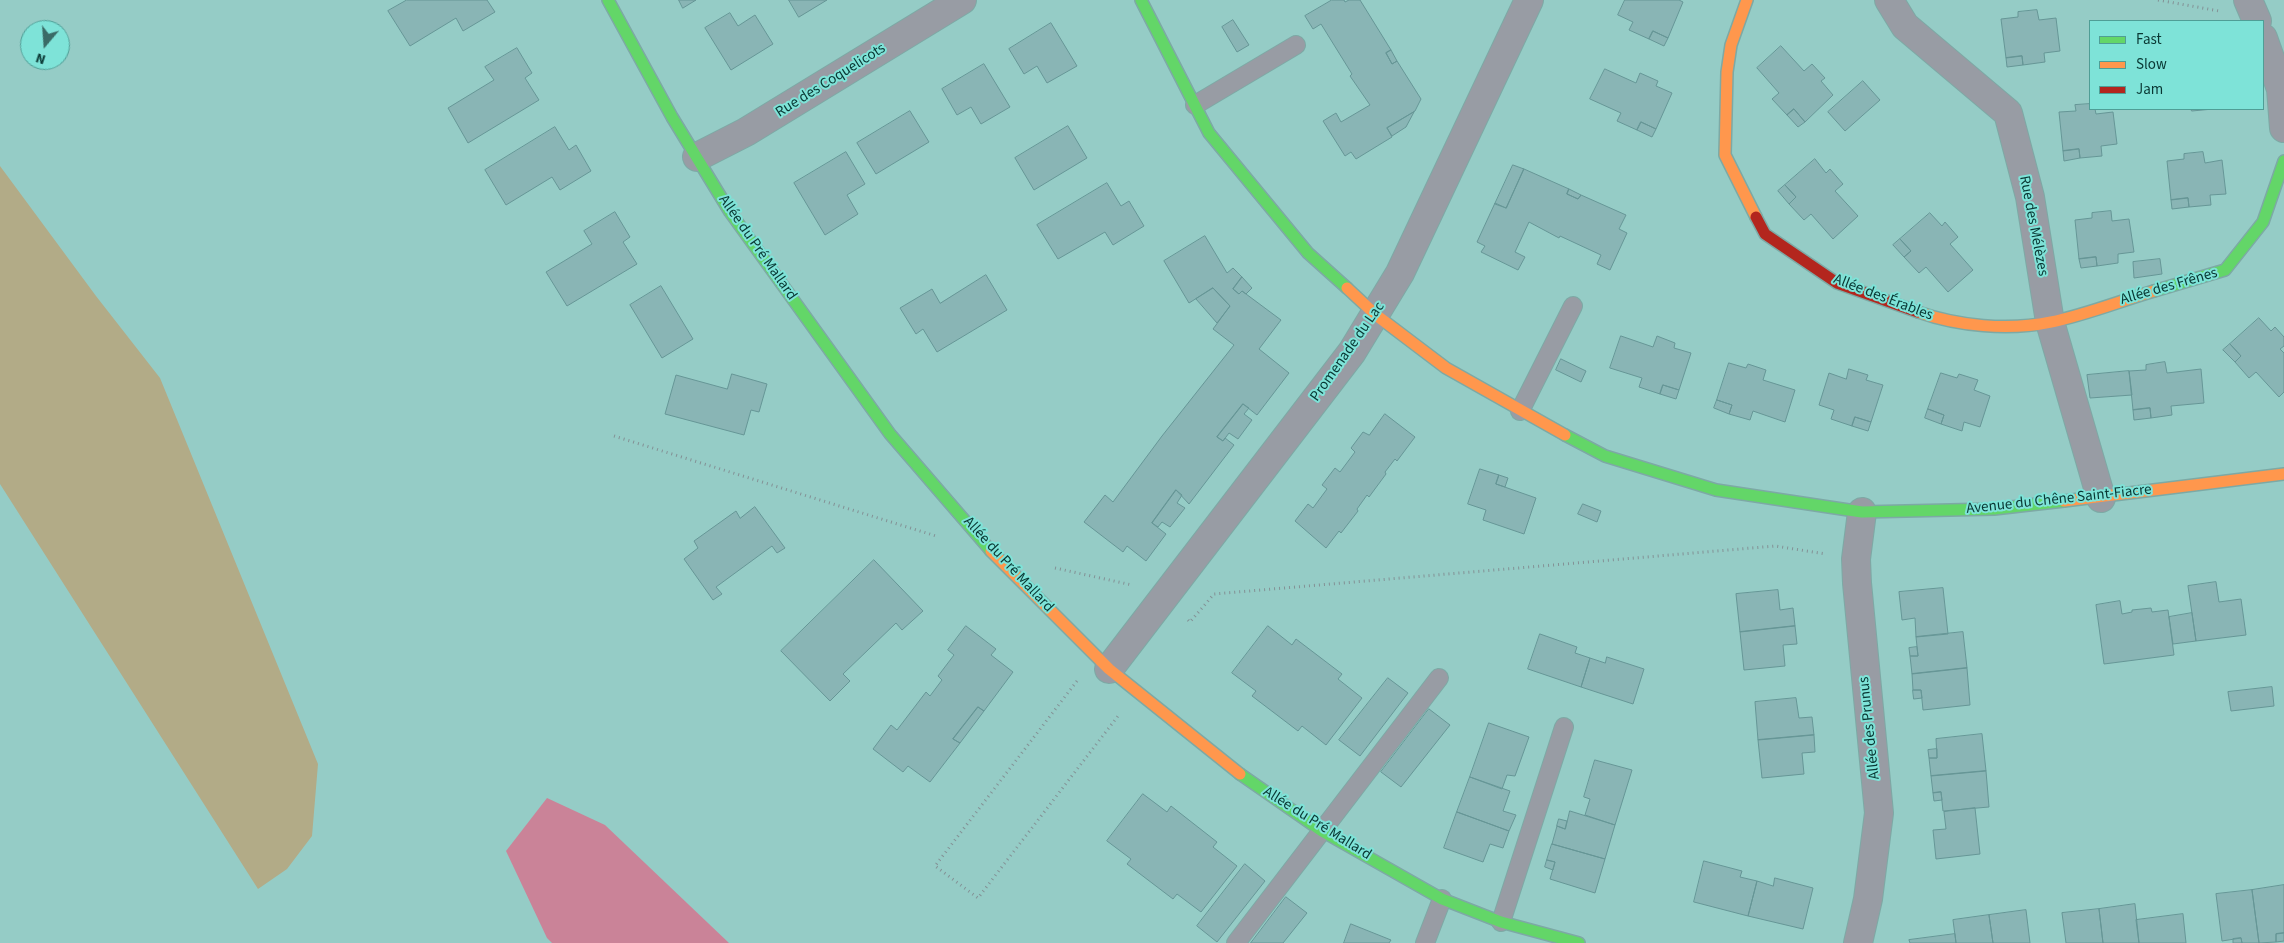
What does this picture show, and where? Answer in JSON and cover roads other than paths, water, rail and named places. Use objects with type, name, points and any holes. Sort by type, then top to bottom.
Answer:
[{"type":"street","name":"Allée du Pré Mallard","points":[[608,0],[672,117],[730,212],[890,434],[995,555],[1102,663],[1233,769],[1322,831],[1442,899],[1502,922],[1580,943]]},
{"type":"street","name":"Rue des Coquelicots","points":[[697,158],[746,132],[962,0]]},
{"type":"street","name":"Avenue du Chêne Saint-Fiacre","points":[[1142,0],[1209,133],[1308,254],[1376,315],[1446,368],[1520,411],[1605,456],[1716,490],[1862,512],[1994,510],[2284,474]]},
{"type":"street","name":"Promenade du Lac","points":[[1102,663],[1352,352],[1376,315],[1400,273],[1529,0]]},
{"type":"street","name":"Allée des Érables","points":[[1748,0],[1731,45],[1728,72],[1725,155],[1765,234],[1837,283],[1942,320],[2006,326],[2050,322]]},
{"type":"street","name":"Rue des Mélèzes","points":[[1889,0],[1905,26],[2008,113],[2030,197],[2050,322],[2101,498]]},
{"type":"street","points":[[2248,0],[2257,20]]},
{"type":"street","points":[[2264,41],[2282,89],[2284,128]]},
{"type":"street","name":"Allée des Frênes","points":[[2050,322],[2225,270],[2263,222],[2284,161]]},
{"type":"street","name":"Allée des Prunus","points":[[1858,943],[1868,900],[1879,813],[1857,583],[1856,558],[1862,512]]},
{"type":"lane","points":[[1195,105],[1296,45]]},
{"type":"lane","points":[[1520,411],[1573,306]]},
{"type":"lane","points":[[1236,943],[1439,678]]},
{"type":"lane","points":[[1502,922],[1564,727]]},
{"type":"lane","points":[[1425,943],[1442,899]]}]
